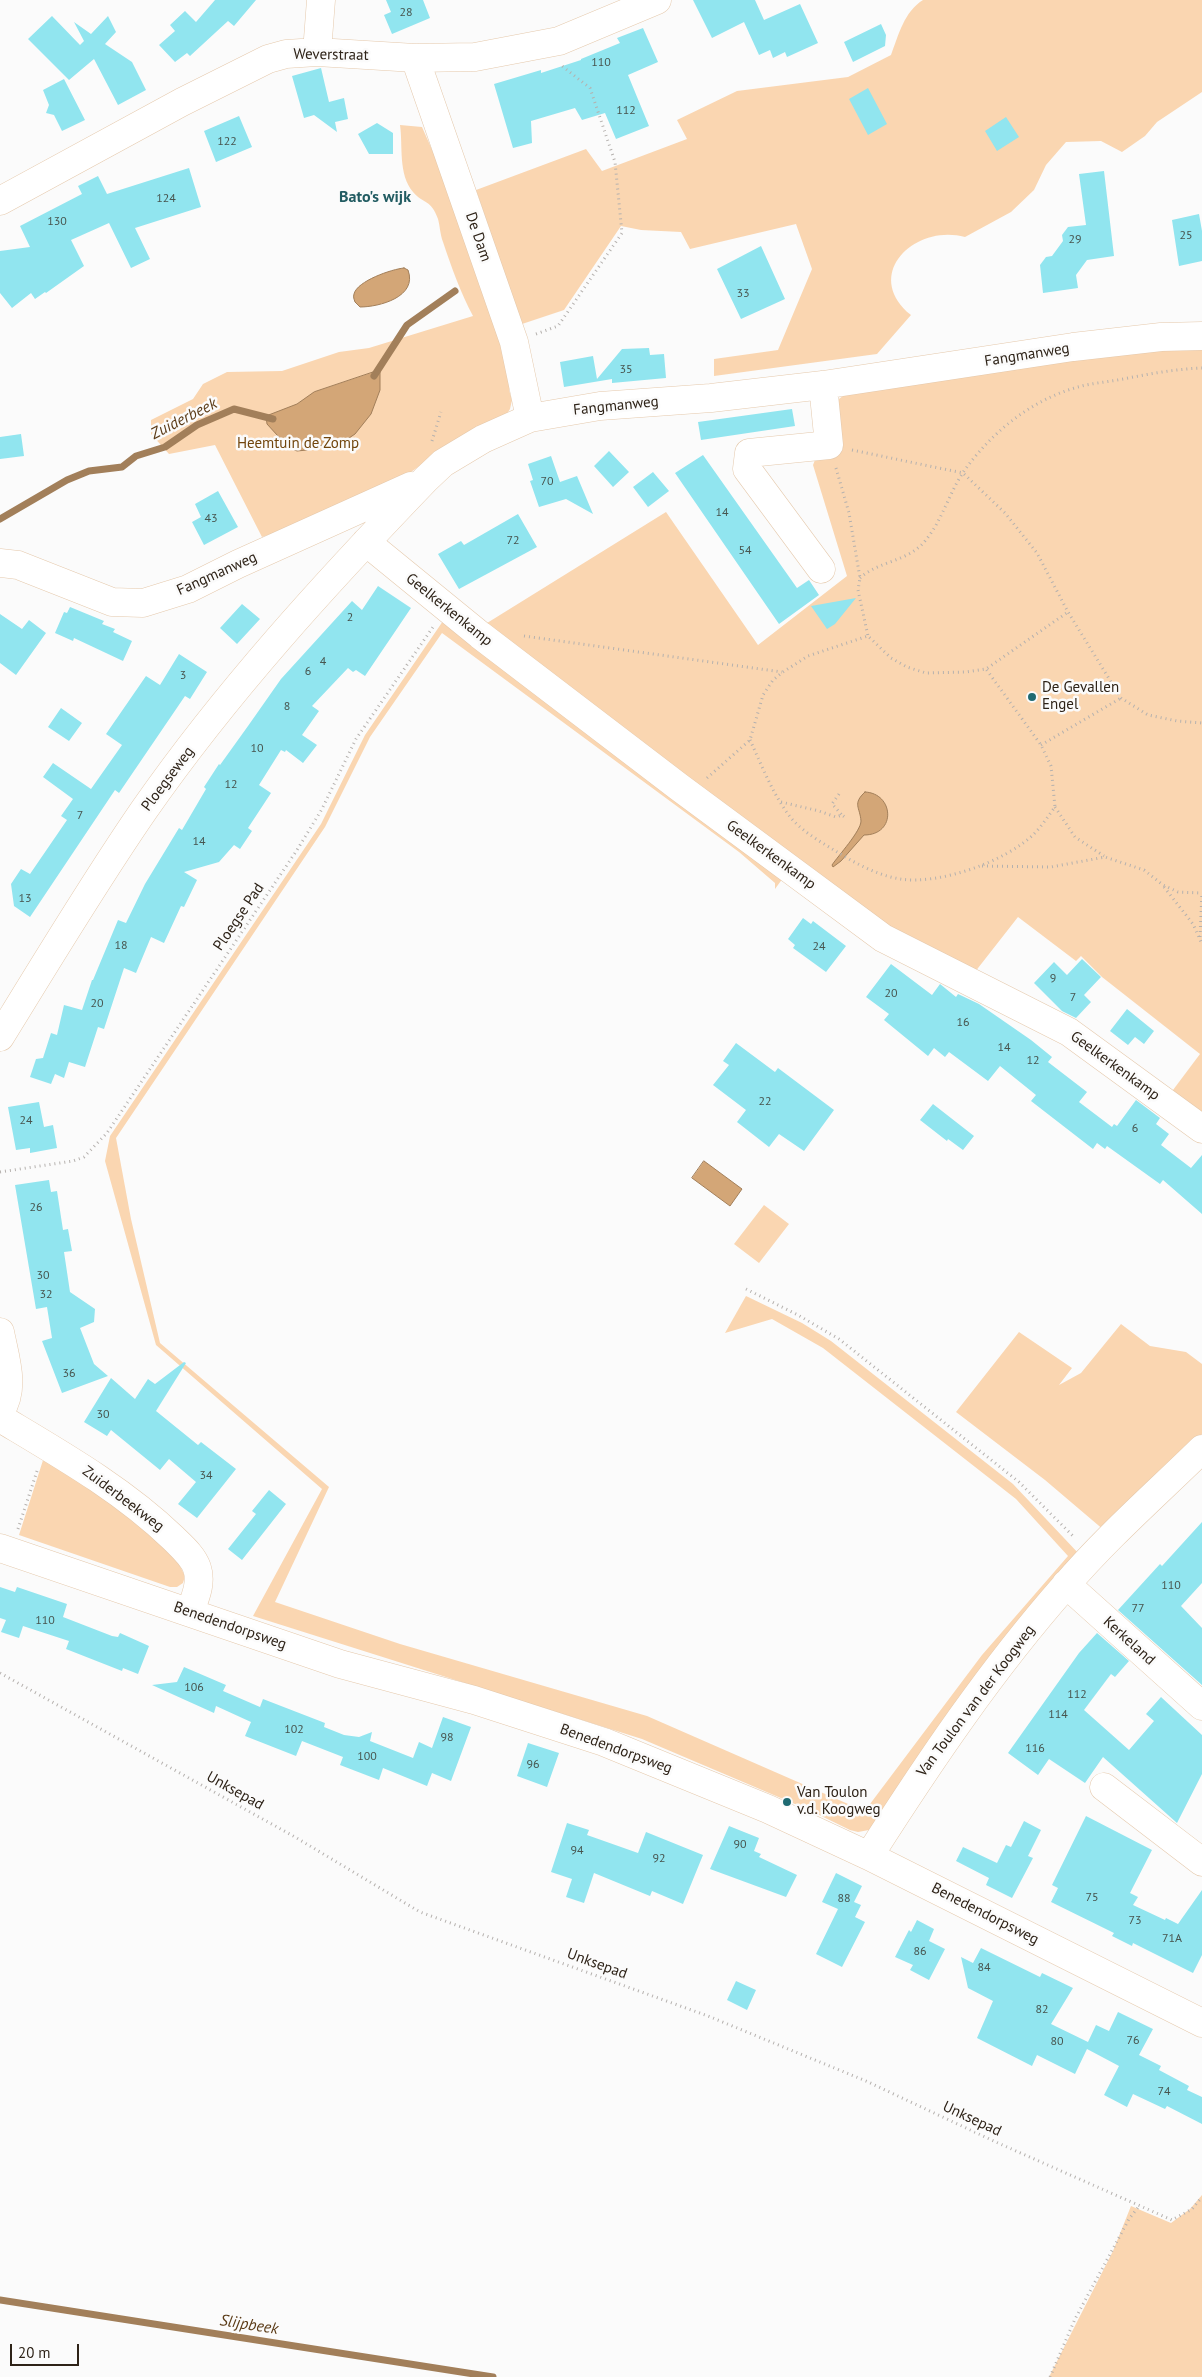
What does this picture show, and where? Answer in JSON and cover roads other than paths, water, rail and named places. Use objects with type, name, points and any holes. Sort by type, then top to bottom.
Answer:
[{"type":"street","points":[[317,52],[321,0]]},
{"type":"street","name":"Weverstraat","points":[[0,201],[250,66],[286,54],[317,52],[415,58],[475,57],[559,41],[657,0]]},
{"type":"street","name":"De Dam","points":[[415,58],[514,342],[530,418]]},
{"type":"street","name":"Fangmanweg","points":[[366,542],[443,463],[483,439],[530,418],[600,406],[711,398],[823,386],[1161,336],[1202,336]]},
{"type":"street","points":[[820,570],[747,469],[749,453],[828,445],[823,386]]},
{"type":"street","name":"Fangmanweg","points":[[0,563],[18,564],[112,602],[143,603],[188,589],[238,564],[426,479]]},
{"type":"street","name":"Geelkerkenkamp","points":[[366,542],[446,609],[883,938],[1069,1032],[1202,1129]]},
{"type":"street","name":"Ploegseweg","points":[[0,1038],[76,912],[145,809],[233,692],[301,611],[366,542]]},
{"type":"street","points":[[0,1332],[9,1387],[6,1403],[0,1412]]},
{"type":"street","name":"Zuiderbeekweg","points":[[0,1418],[126,1498],[152,1518],[185,1549],[197,1567],[199,1587],[190,1612]]},
{"type":"street","name":"Van Toulon van der Koogweg","points":[[869,1856],[934,1753],[1002,1660],[1066,1584],[1202,1449]]},
{"type":"street","name":"Benedendorpsweg","points":[[6,1549],[340,1664],[474,1700],[604,1742],[768,1808],[869,1856],[1202,2023]]},
{"type":"street","name":"Kerkeland","points":[[1066,1584],[1199,1697]]},
{"type":"street","points":[[1104,1787],[1202,1862]]},
{"type":"waterway","name":"Zuiderbeek","points":[[374,376],[407,325],[455,291]]},
{"type":"waterway","name":"Zuiderbeek","points":[[0,519],[67,480],[89,471],[122,467],[136,456],[165,447],[197,425],[234,409],[273,419]]},
{"type":"waterway","name":"Slijpbeek","points":[[0,2300],[493,2377]]},
{"type":"place","name":"De Gevallen Engel","points":[[1032,697]]},
{"type":"place","name":"Van Toulon v.d. Koogweg","points":[[787,1802]]},
{"type":"district","name":"Bato's wijk","points":[[375,197]]},
{"type":"park label","name":"Heemtuin de Zomp","points":[[298,444]]}]
